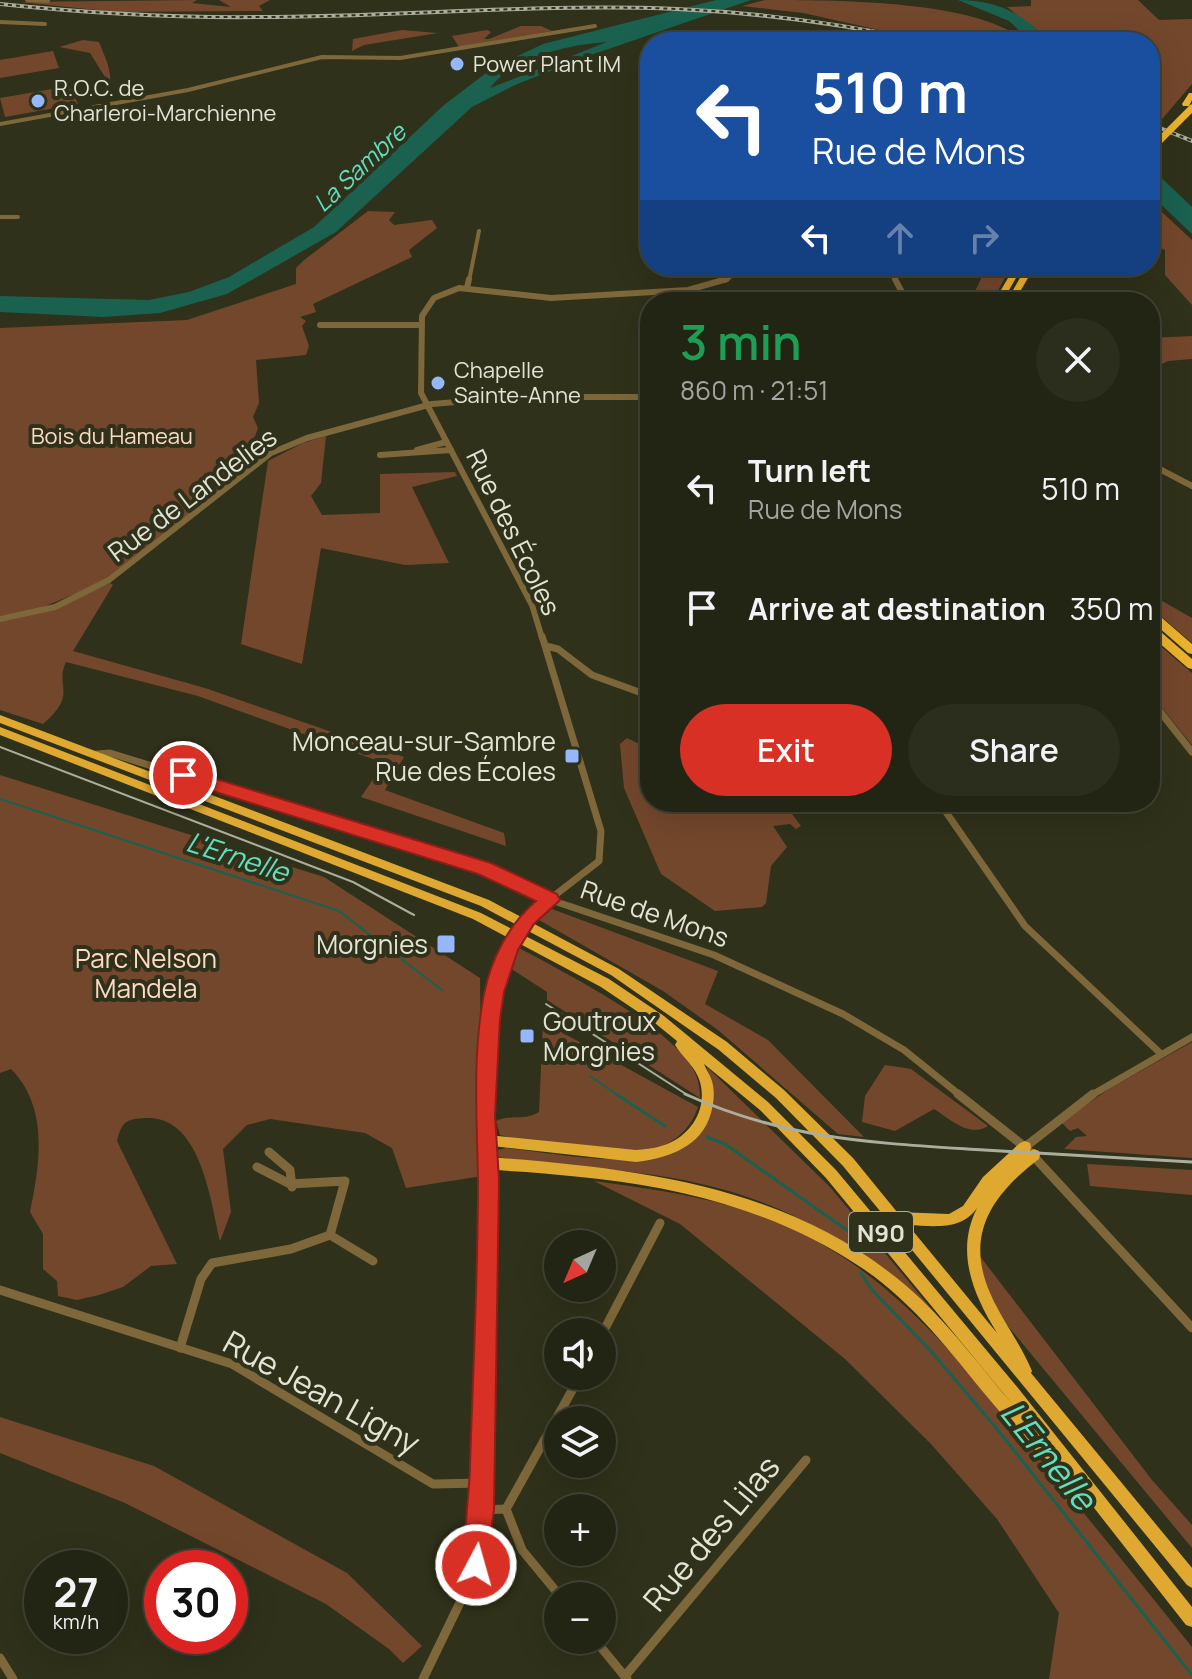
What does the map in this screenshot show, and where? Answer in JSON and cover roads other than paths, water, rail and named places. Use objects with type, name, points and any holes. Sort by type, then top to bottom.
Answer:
[{"type":"highway","points":[[1160,139],[1189,106],[1192,95]]},
{"type":"highway","points":[[1160,131],[1189,106]]},
{"type":"highway","points":[[1160,623],[1192,650]]},
{"type":"highway","points":[[1160,638],[1192,665]]},
{"type":"highway","name":"Rue de Mons","points":[[0,719],[92,759]]},
{"type":"highway","name":"Rue de Mons","points":[[0,731],[92,759]]},
{"type":"highway","name":"N90","points":[[92,759],[477,916],[605,983],[660,1020],[764,1106],[831,1174],[1003,1381],[1192,1619]]},
{"type":"highway","name":"N90","points":[[92,759],[472,898],[615,972],[723,1046],[780,1094],[848,1162],[1192,1580]]},
{"type":"highway","points":[[488,1141],[636,1156],[658,1155],[680,1147],[704,1116],[709,1090],[697,1062],[660,1020]]},
{"type":"highway","points":[[897,1218],[950,1220],[968,1210],[988,1181],[1029,1151]]},
{"type":"highway","points":[[1028,1379],[1018,1352],[982,1294],[974,1247],[983,1205],[1029,1151]]},
{"type":"highway","points":[[488,1163],[626,1175],[702,1188],[782,1215],[818,1231],[888,1279],[917,1305],[1046,1450],[1073,1473]]},
{"type":"street","points":[[27,0],[59,0]]},
{"type":"street","points":[[0,22],[45,24]]},
{"type":"street","points":[[0,124],[188,90],[322,57],[400,58],[595,26]]},
{"type":"street","points":[[0,217],[18,217]]},
{"type":"street","points":[[467,288],[479,231]]},
{"type":"street","points":[[654,292],[688,290],[723,282],[732,276]]},
{"type":"street","points":[[426,406],[420,387],[420,325],[434,298],[467,288],[551,298],[640,293]]},
{"type":"street","points":[[320,325],[420,325]]},
{"type":"street","name":"Rue de Landelies","points":[[0,619],[55,607],[109,580],[283,447],[426,406],[516,397],[640,397]]},
{"type":"street","name":"Rue des Écoles","points":[[426,406],[519,578],[546,646],[596,818],[602,848],[599,861],[551,900]]},
{"type":"street","points":[[405,453],[446,442]]},
{"type":"street","points":[[380,455],[451,450]]},
{"type":"street","points":[[1160,469],[1192,486]]},
{"type":"street","points":[[546,646],[558,649],[592,675],[640,692]]},
{"type":"street","points":[[1160,712],[1192,752]]},
{"type":"street","name":"Rue de Mons","points":[[92,759],[110,753],[484,869],[551,900],[714,955],[843,1014],[904,1050],[1029,1151],[1192,1328]]},
{"type":"street","points":[[946,812],[1025,926],[1159,1052]]},
{"type":"street","points":[[423,1679],[468,1586],[480,1545],[488,1163],[485,1115],[494,992],[509,948],[518,932],[541,906],[551,900]]},
{"type":"street","points":[[1029,1151],[1075,1105],[1159,1052],[1192,1037]]},
{"type":"street","points":[[269,1152],[290,1170],[292,1187]]},
{"type":"street","points":[[257,1167],[276,1183],[292,1187],[319,1181],[345,1181],[330,1235]]},
{"type":"street","points":[[610,1318],[660,1223]]},
{"type":"street","points":[[330,1235],[373,1261]]},
{"type":"street","points":[[180,1348],[201,1279],[212,1263],[291,1249],[330,1235]]},
{"type":"street","name":"Rue Jean Ligny","points":[[0,1290],[232,1364],[433,1484],[482,1483]]},
{"type":"street","points":[[506,1509],[572,1390]]},
{"type":"street","name":"Rue des Lilas","points":[[626,1678],[806,1460]]},
{"type":"street","points":[[482,1510],[506,1509]]},
{"type":"street","points":[[506,1509],[522,1550],[548,1582]]},
{"type":"street","points":[[606,1654],[626,1678]]},
{"type":"street","points":[[0,1658],[13,1679]]},
{"type":"water","name":"La Sambre","points":[[716,0],[751,0],[658,32],[640,32],[640,38],[515,85],[472,107],[336,232],[227,294],[160,313],[104,317],[0,312],[0,296],[149,300],[189,292],[229,277],[314,227],[444,105],[494,67],[543,44]],"holes":[[[607,42],[490,88],[500,77],[527,60],[544,54]]]},
{"type":"water","points":[[958,0],[1009,10],[1039,32],[1021,32],[1009,21]]},
{"type":"water","points":[[1160,177],[1192,207],[1192,234],[1160,204]]},
{"type":"waterway","name":"L'Ernelle","points":[[0,799],[339,911],[443,991]]},
{"type":"waterway","name":"L'Ernelle","points":[[590,1076],[618,1095]]},
{"type":"waterway","name":"L'Ernelle","points":[[618,1095],[665,1126]]},
{"type":"waterway","name":"L'Ernelle","points":[[707,1137],[725,1144],[848,1231],[856,1242]]},
{"type":"waterway","name":"L'Ernelle","points":[[861,1273],[872,1290],[930,1350],[997,1429],[1192,1675]]},
{"type":"tram line","points":[[0,747],[353,882],[414,915]]},
{"type":"tram line","points":[[546,1004],[687,1095]]},
{"type":"tram line","points":[[687,1095],[759,1121],[832,1137],[906,1145],[1192,1162]]},
{"type":"railway","points":[[0,4],[130,14],[227,17],[573,8],[677,9],[803,20],[876,32]]},
{"type":"railway","points":[[1160,128],[1192,141]]},
{"type":"place","name":"Power Plant IM","points":[[457,64]]},
{"type":"place","name":"R.O.C. de Charleroi-Marchienne","points":[[38,101]]},
{"type":"place","name":"Chapelle Sainte-Anne","points":[[438,383]]},
{"type":"place","name":"Monceau-sur-Sambre Rue des Écoles","points":[[572,756]]},
{"type":"place","name":"Morgnies","points":[[446,944]]},
{"type":"place","name":"Goutroux Morgnies","points":[[527,1036]]},
{"type":"park label","name":"Bois du Hameau","points":[[112,436]]},
{"type":"park label","name":"Parc Nelson Mandela","points":[[146,973]]}]
